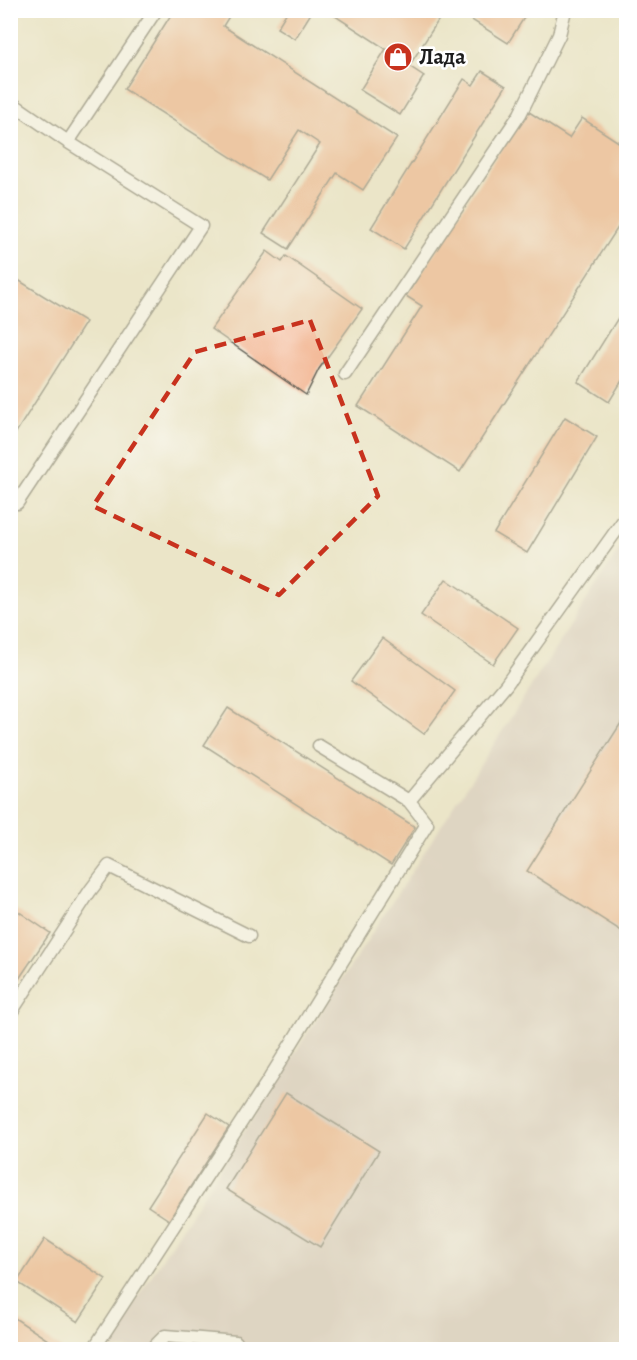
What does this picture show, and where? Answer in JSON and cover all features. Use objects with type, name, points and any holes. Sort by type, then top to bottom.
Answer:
[{"type":"lane","points":[[68,142],[156,10]]},
{"type":"lane","points":[[345,374],[520,114],[559,35],[565,10]]},
{"type":"lane","points":[[10,102],[68,142],[201,226],[17,503],[10,503]]},
{"type":"lane","points":[[410,801],[506,685],[627,517]]},
{"type":"lane","points":[[93,1350],[270,1078],[427,824],[410,801],[319,746]]},
{"type":"lane","points":[[10,1014],[90,891],[109,866],[249,936]]},
{"type":"lane","points":[[151,1350],[165,1336],[236,1342]]},
{"type":"highlighted area","points":[[310,320],[378,496],[279,595],[93,506],[195,352]]},
{"type":"shaded area","points":[[626,539],[626,1349],[104,1349]]},
{"type":"building","points":[[174,10],[233,10],[223,26],[397,138],[363,190],[337,173],[288,249],[263,233],[320,144],[299,130],[267,180],[124,89]]},
{"type":"building","points":[[288,10],[313,10],[295,39],[277,28]]},
{"type":"building","name":"Лада","points":[[326,10],[445,10],[409,66],[424,76],[400,115],[360,90],[386,49]]},
{"type":"building","name":"Лада","points":[[456,10],[529,10],[508,43]]},
{"type":"building","points":[[482,71],[506,86],[404,249],[371,228],[464,79],[473,85]]},
{"type":"building","points":[[526,110],[569,138],[582,118],[626,147],[626,215],[460,472],[358,406],[422,306],[406,296]]},
{"type":"building","points":[[267,251],[282,262],[286,256],[362,309],[319,369],[306,395],[211,329]]},
{"type":"building","points":[[10,275],[86,322],[10,442]]},
{"type":"building","points":[[626,305],[626,374],[609,402],[578,382]]},
{"type":"building","points":[[565,417],[597,437],[527,553],[494,533]]},
{"type":"building","points":[[446,579],[518,628],[493,664],[421,615]]},
{"type":"building","points":[[382,638],[455,691],[424,734],[351,681]]},
{"type":"building","points":[[228,708],[415,827],[391,865],[204,745]]},
{"type":"building","points":[[626,715],[626,934],[527,871]]},
{"type":"building","points":[[15,909],[50,933],[10,992],[10,915]]},
{"type":"building","points":[[286,1093],[379,1151],[320,1247],[226,1189]]},
{"type":"building","points":[[208,1113],[229,1127],[169,1220],[148,1206]]},
{"type":"building","points":[[45,1239],[106,1279],[78,1322],[17,1282]]},
{"type":"building","points":[[10,1315],[63,1350],[10,1350]]},
{"type":"place","name":"Лада","points":[[398,57]]}]
